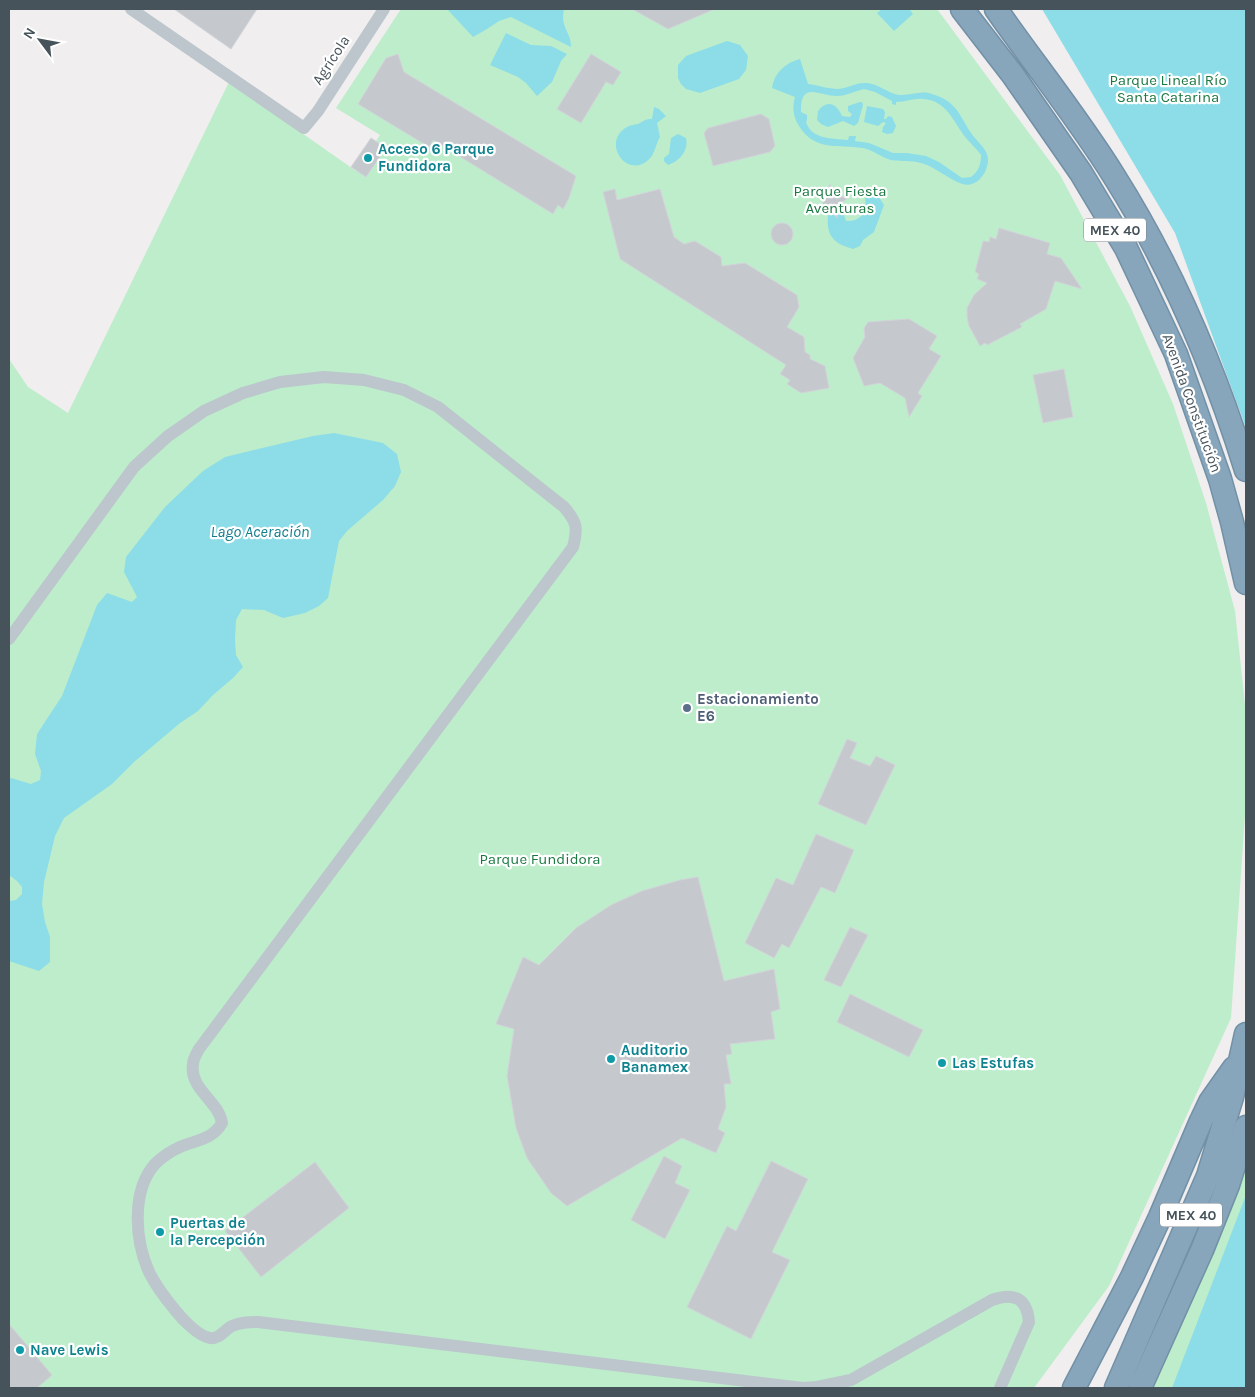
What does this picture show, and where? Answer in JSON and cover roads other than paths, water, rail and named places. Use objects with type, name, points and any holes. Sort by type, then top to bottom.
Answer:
[{"type":"highway","name":"Avenida Constitución","points":[[962,9],[1013,75],[1081,173],[1126,248],[1176,354],[1220,479],[1246,583]]},
{"type":"highway","name":"Avenida Constitución","points":[[996,9],[1089,138],[1119,184],[1156,248],[1203,348],[1246,470]]},
{"type":"highway","name":"MEX 40","points":[[1116,1388],[1208,1176],[1242,1057],[1246,1034]]},
{"type":"highway","points":[[1074,1388],[1132,1277],[1207,1108],[1242,1057]]},
{"type":"highway","name":"MEX 40","points":[[1140,1388],[1202,1250],[1228,1185],[1246,1127]]},
{"type":"street","name":"Agrícola","points":[[131,9],[304,128],[318,111],[384,9]]},
{"type":"street","points":[[9,639],[134,467],[168,436],[204,411],[243,393],[280,382],[324,377],[364,380],[404,390],[438,407],[564,507],[574,519],[577,532],[573,547],[199,1049],[193,1064],[194,1080],[218,1111],[222,1123],[219,1129],[212,1135],[180,1147],[166,1155],[155,1164],[145,1179],[140,1196],[138,1221],[144,1259],[156,1284],[187,1324],[200,1334],[210,1338],[218,1337],[230,1326],[239,1323],[258,1322],[803,1388],[851,1380],[992,1300],[1003,1296],[1014,1297],[1028,1311],[1029,1322],[1000,1388]]},
{"type":"water","points":[[447,9],[564,9],[563,21],[571,47],[511,17],[499,21],[473,37]]},
{"type":"water","points":[[882,9],[909,9],[913,14],[894,31],[877,13]]},
{"type":"water","name":"Parque Lineal Río Santa Catarina","points":[[1042,9],[1246,9],[1246,428],[1175,233]]},
{"type":"water","points":[[506,33],[531,45],[551,46],[567,54],[561,61],[552,82],[537,96],[518,77],[490,65]]},
{"type":"water","points":[[727,41],[740,45],[748,56],[746,70],[739,79],[700,93],[686,89],[678,78],[678,65],[686,56]]},
{"type":"water","points":[[800,59],[808,84],[838,89],[859,83],[867,83],[899,95],[927,93],[947,100],[960,114],[971,133],[985,150],[988,159],[985,172],[976,182],[967,185],[921,163],[891,160],[863,148],[828,145],[812,140],[805,134],[795,119],[793,108],[795,97],[772,88],[775,78],[781,69]],"holes":[[[864,89],[875,92],[896,105],[896,102],[916,99],[931,100],[938,103],[981,155],[978,170],[971,177],[962,178],[939,162],[926,156],[893,153],[869,143],[855,141],[856,136],[849,136],[848,140],[823,137],[809,128],[806,122],[807,115],[801,112],[802,102],[807,93],[837,96]]]},
{"type":"water","points":[[860,102],[863,105],[858,123],[854,126],[843,121],[828,127],[817,120],[818,111],[825,105],[832,104],[842,116],[850,117],[852,114],[848,111],[848,106]]},
{"type":"water","points":[[867,106],[883,109],[885,112],[884,119],[888,116],[892,117],[896,126],[893,133],[887,134],[882,132],[886,123],[883,122],[878,126],[864,122]]},
{"type":"water","points":[[654,107],[666,116],[657,123],[660,137],[650,159],[639,165],[631,165],[619,156],[616,149],[616,141],[620,133],[627,127],[652,119]]},
{"type":"water","points":[[678,134],[686,138],[685,151],[676,161],[668,165],[664,158],[669,154],[671,138]]},
{"type":"water","points":[[869,191],[876,193],[884,205],[874,232],[863,240],[860,246],[853,249],[841,245],[830,234],[828,216],[836,213],[839,208],[842,210],[846,221],[859,218],[864,212],[865,199]]},
{"type":"water","name":"Lago Aceración","points":[[334,433],[383,443],[397,454],[401,472],[395,486],[383,500],[347,531],[339,541],[328,598],[319,606],[305,613],[283,618],[264,610],[242,609],[236,620],[235,640],[236,655],[243,667],[198,711],[180,723],[134,762],[112,784],[64,818],[55,836],[44,882],[42,904],[50,937],[50,962],[39,971],[9,961],[9,901],[16,900],[22,894],[22,887],[9,875],[9,779],[31,784],[40,780],[41,771],[35,754],[37,734],[62,696],[97,605],[107,593],[132,602],[137,597],[124,572],[126,557],[165,507],[203,471],[225,457],[313,436]]},
{"type":"water","points":[[1246,1195],[1246,1388],[1172,1388]]},
{"type":"place","name":"Acceso 6 Parque Fundidora","points":[[368,158]]},
{"type":"place","name":"Estacionamiento E6","points":[[687,708]]},
{"type":"place","name":"Auditorio Banamex","points":[[611,1059]]},
{"type":"place","name":"Las Estufas","points":[[942,1063]]},
{"type":"place","name":"Puertas de la Percepción","points":[[160,1232]]},
{"type":"place","name":"Nave Lewis","points":[[20,1350]]},
{"type":"park label","name":"Parque Fiesta Aventuras","points":[[840,200]]},
{"type":"park label","name":"Parque Fundidora","points":[[540,859]]}]
